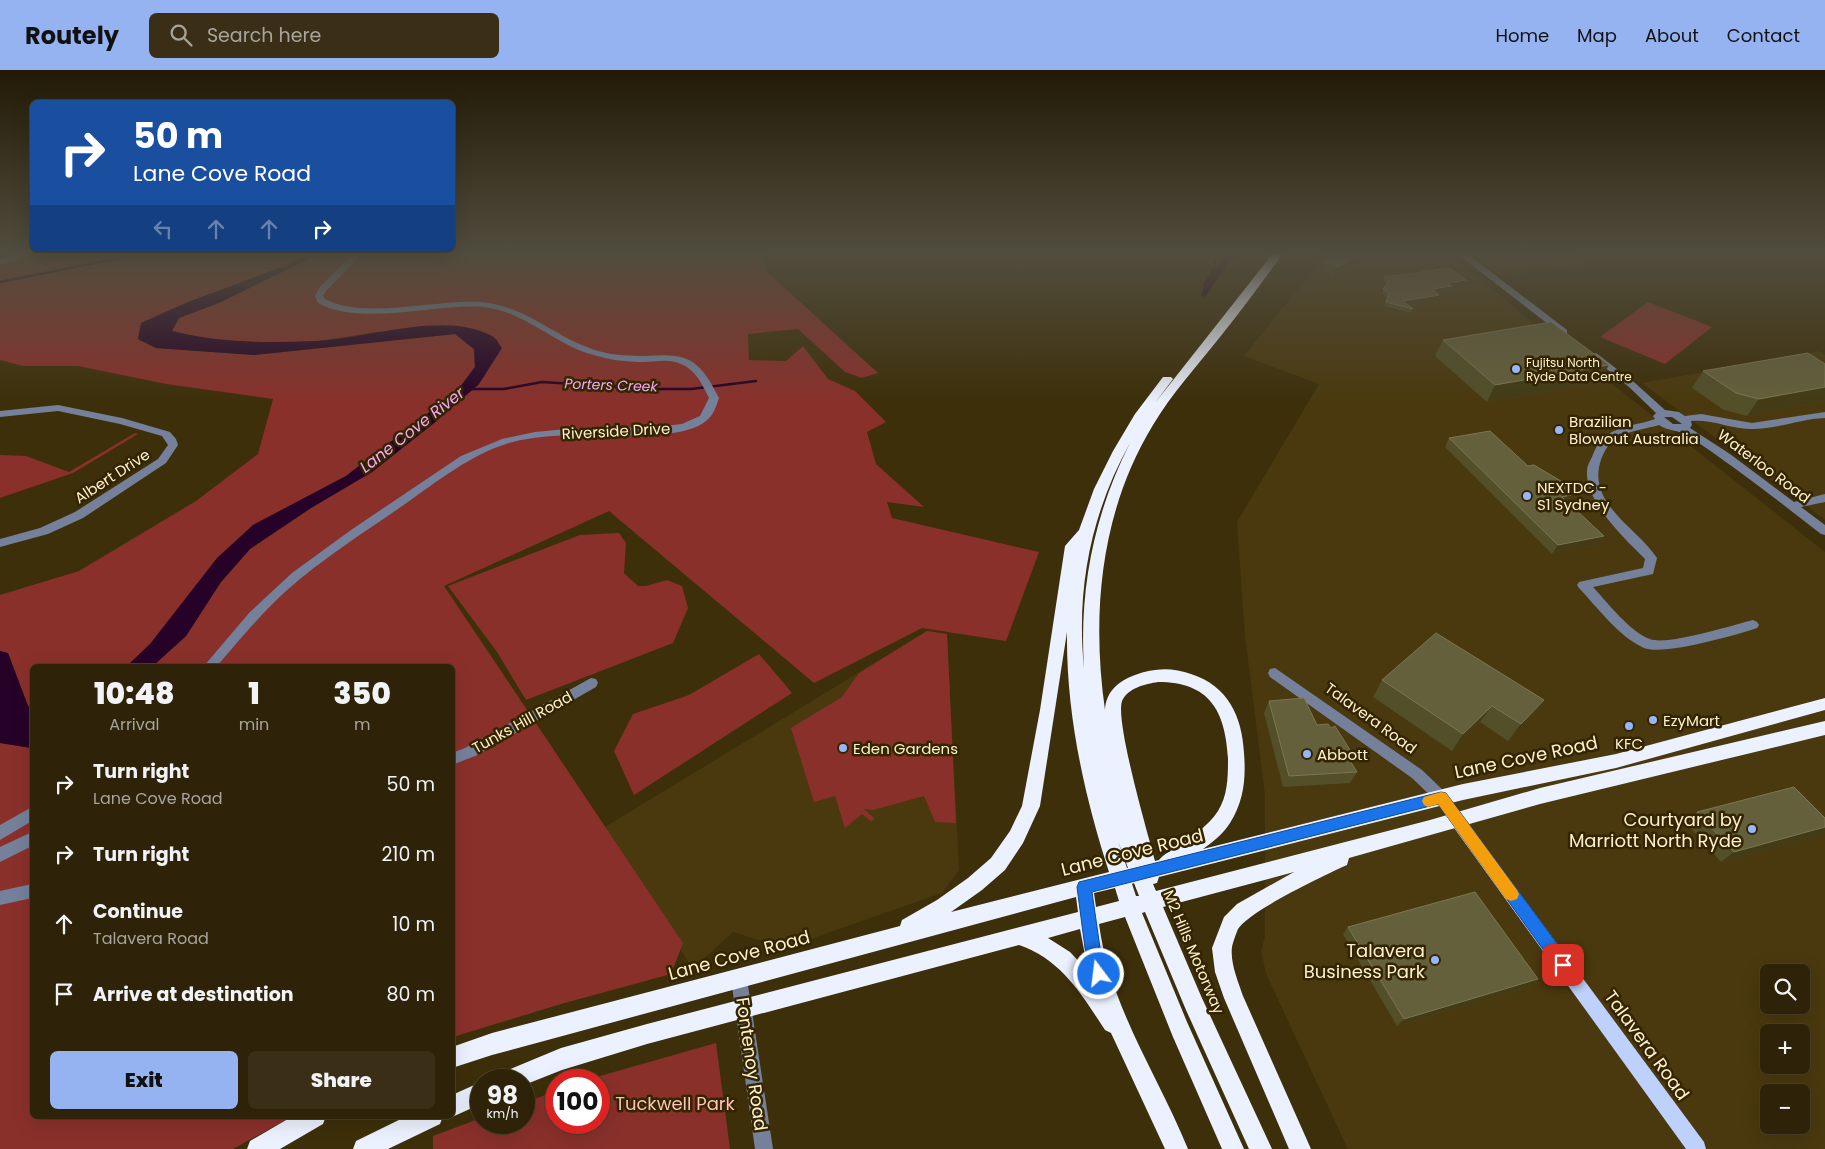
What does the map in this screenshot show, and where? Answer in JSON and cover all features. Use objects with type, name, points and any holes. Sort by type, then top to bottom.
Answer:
[{"type":"highway","points":[[1229,302],[1137,419],[1122,443],[1100,490],[1086,532],[1078,573],[1074,623],[1077,692],[1098,805],[1110,848],[1141,937],[1233,1149]]},
{"type":"highway","name":"M2 Hills Motorway","points":[[1240,302],[1177,383],[1138,438],[1112,497],[1101,533],[1092,582],[1091,665],[1096,712],[1107,777],[1127,842],[1200,1018],[1260,1149]]},
{"type":"highway","points":[[890,938],[944,906],[975,884],[998,864],[1017,837],[1031,806],[1037,780],[1072,546],[1086,532]]},
{"type":"highway","points":[[1151,902],[1150,878],[1132,810],[1114,727],[1112,707],[1115,697],[1125,685],[1144,677],[1166,674],[1199,684],[1212,693],[1224,706],[1231,718],[1236,747],[1238,779],[1230,808],[1217,826],[1162,868]]},
{"type":"highway","name":"Lane Cove Road","points":[[455,1057],[492,1044],[1093,885],[1441,798],[1616,761],[1825,704]]},
{"type":"highway","points":[[535,1070],[561,1059],[744,1008],[1373,843],[1540,796],[1825,728]]},
{"type":"highway","points":[[1441,798],[1457,820]]},
{"type":"highway","points":[[1300,1149],[1229,984],[1222,956],[1223,942],[1231,923],[1251,906],[1312,872],[1373,843]]},
{"type":"highway","points":[[1093,885],[1090,937],[1095,961],[1125,1043],[1177,1149]]},
{"type":"highway","points":[[1018,936],[1041,944],[1066,960],[1079,974],[1125,1043]]},
{"type":"highway","points":[[455,1105],[470,1098]]},
{"type":"highway","points":[[258,1149],[310,1119]]},
{"type":"highway","points":[[364,1149],[424,1119]]},
{"type":"main road","name":"Talavera Road","points":[[1457,820],[1697,1149]]},
{"type":"street","name":"Riverside Drive","points":[[212,664],[246,625],[283,588],[345,540],[468,457],[498,444],[530,436],[659,430],[684,427],[701,420],[707,414],[714,398],[694,368],[682,360],[622,358],[593,352],[565,340],[518,312],[494,306],[470,304],[381,311],[336,306],[325,302]]},
{"type":"street","points":[[1526,302],[1574,339]]},
{"type":"street","points":[[1589,351],[1632,385],[1668,426],[1709,417],[1739,425],[1754,426],[1825,415]]},
{"type":"street","name":"Albert Drive","points":[[0,414],[58,408],[122,421],[166,434],[171,439],[173,445],[162,461],[79,515],[44,531],[0,543]]},
{"type":"street","points":[[1661,417],[1610,438],[1599,451],[1592,470],[1595,488],[1601,500],[1611,514],[1651,558],[1649,571],[1583,585],[1631,633],[1651,646],[1753,625]]},
{"type":"street","name":"Waterloo Road","points":[[1683,423],[1712,447],[1825,531]]},
{"type":"street","points":[[1792,506],[1825,498]]},
{"type":"street","name":"Talavera Road","points":[[1275,673],[1416,774],[1441,798]]},
{"type":"street","name":"Tunks Hill Road","points":[[455,758],[470,752],[591,683]]},
{"type":"street","points":[[0,833],[30,814]]},
{"type":"street","points":[[0,855],[30,840]]},
{"type":"street","points":[[0,898],[30,891]]},
{"type":"street","name":"Fontenoy Road","points":[[739,979],[764,1149]]},
{"type":"shaded area","points":[[1287,302],[1509,302],[1540,330],[1616,387],[1825,552],[1825,1149],[1348,1149],[1266,974],[1261,951],[1265,936],[1265,795],[1245,636],[1237,522],[1319,384],[1244,356]]},
{"type":"shaded area","points":[[1819,351],[1825,355],[1825,520],[1642,383]]},
{"type":"shaded area","name":"Eden Gardens","points":[[927,631],[947,634],[959,870],[942,893],[785,948],[733,932],[698,964],[690,965],[605,827]]},
{"type":"green space","points":[[0,302],[187,302],[141,323],[138,339],[156,348],[254,355],[455,334],[474,349],[475,367],[457,391],[346,476],[253,525],[150,644],[129,664],[30,664],[30,706],[28,706],[8,653],[0,651],[0,595],[79,571],[196,501],[258,454],[273,399],[166,384],[78,366],[23,366],[0,360]]},
{"type":"green space","points":[[220,302],[800,302],[878,373],[862,378],[845,372],[798,329],[748,334],[749,360],[786,361],[803,346],[828,379],[855,391],[886,422],[867,432],[876,464],[924,507],[887,502],[892,518],[1039,552],[1006,641],[922,628],[814,683],[609,511],[444,586],[683,943],[671,974],[561,1004],[455,1036],[455,664],[155,664],[186,636],[221,582],[250,549],[311,508],[372,472],[434,423],[479,384],[471,329],[376,332],[319,341],[256,343],[211,340],[172,331],[179,318]]},
{"type":"green space","points":[[1648,302],[1712,327],[1665,364],[1600,337]]},
{"type":"green space","points":[[135,433],[138,434],[73,473],[0,498],[0,455],[26,456],[69,472]]},
{"type":"green space","points":[[619,533],[626,543],[624,573],[638,586],[646,586],[667,580],[682,586],[688,608],[673,643],[526,700],[497,652],[448,586],[580,535]]},
{"type":"green space","points":[[927,631],[947,634],[956,823],[935,822],[924,796],[873,810],[864,809],[875,819],[871,821],[862,814],[845,828],[835,796],[814,802],[791,728],[842,697],[859,673]]},
{"type":"green space","points":[[759,654],[792,693],[634,795],[614,751],[633,714],[689,695]]},
{"type":"green space","points":[[0,743],[30,748],[30,1119],[288,1119],[233,1149],[0,1149]]},
{"type":"green space","name":"Tuckwell Park","points":[[716,1043],[730,1149],[433,1149],[433,1136],[470,1122],[470,1134],[535,1134],[535,1099],[545,1095],[545,1134],[610,1134],[610,1073]]},
{"type":"water","name":"Lane Cove River","points":[[187,302],[220,302],[179,318],[172,331],[226,340],[298,342],[337,339],[406,328],[452,326],[473,329],[492,336],[502,348],[479,384],[434,423],[372,472],[311,508],[250,549],[221,582],[186,636],[155,664],[129,664],[150,644],[217,558],[253,525],[346,476],[457,391],[475,367],[474,349],[455,334],[254,355],[156,348],[138,339],[141,323]]},
{"type":"water","points":[[0,651],[8,653],[28,706],[30,706],[30,748],[0,743]]},
{"type":"building","points":[[1387,302],[1405,302],[1413,309]]},
{"type":"building","points":[[1551,322],[1609,365],[1495,385],[1443,340]]},
{"type":"building","points":[[1808,353],[1825,364],[1825,387],[1759,399],[1736,393],[1703,371]]},
{"type":"building","name":"NEXTDC - S1 Sydney","points":[[1490,431],[1528,466],[1534,465],[1566,484],[1565,490],[1571,495],[1562,497],[1604,536],[1558,545],[1449,438]]},
{"type":"building","points":[[1436,633],[1544,700],[1521,724],[1492,706],[1463,734],[1382,680]]},
{"type":"building","name":"Abbott","points":[[1304,698],[1317,725],[1328,724],[1331,728],[1335,726],[1355,758],[1349,759],[1357,772],[1289,776],[1269,701]]},
{"type":"building","name":"Courtyard by Marriott North Ryde","points":[[1794,787],[1825,818],[1825,827],[1734,852],[1697,812]]},
{"type":"building","name":"Talavera Business Park","points":[[1475,892],[1538,979],[1404,1019],[1348,927]]},
{"type":"waterway","name":"Porters Creek","points":[[470,389],[504,389],[542,382],[654,389],[691,389],[756,381]]},
{"type":"slow traffic","points":[[1428,801],[1441,798],[1511,894]]},
{"type":"place","name":"Fujitsu North Ryde Data Centre","points":[[1516,369]]},
{"type":"place","name":"Brazilian Blowout Australia","points":[[1559,430]]},
{"type":"place","name":"NEXTDC - S1 Sydney","points":[[1527,496]]},
{"type":"place","name":"EzyMart","points":[[1653,720]]},
{"type":"place","name":"KFC","points":[[1629,726]]},
{"type":"place","name":"Eden Gardens","points":[[843,748]]},
{"type":"place","name":"Abbott","points":[[1307,754]]},
{"type":"place","name":"Courtyard by Marriott North Ryde","points":[[1752,829]]},
{"type":"place","name":"Talavera Business Park","points":[[1435,960]]},
{"type":"route","points":[[1099,974],[1090,937],[1090,918],[1084,887],[1441,798],[1563,965]]}]
